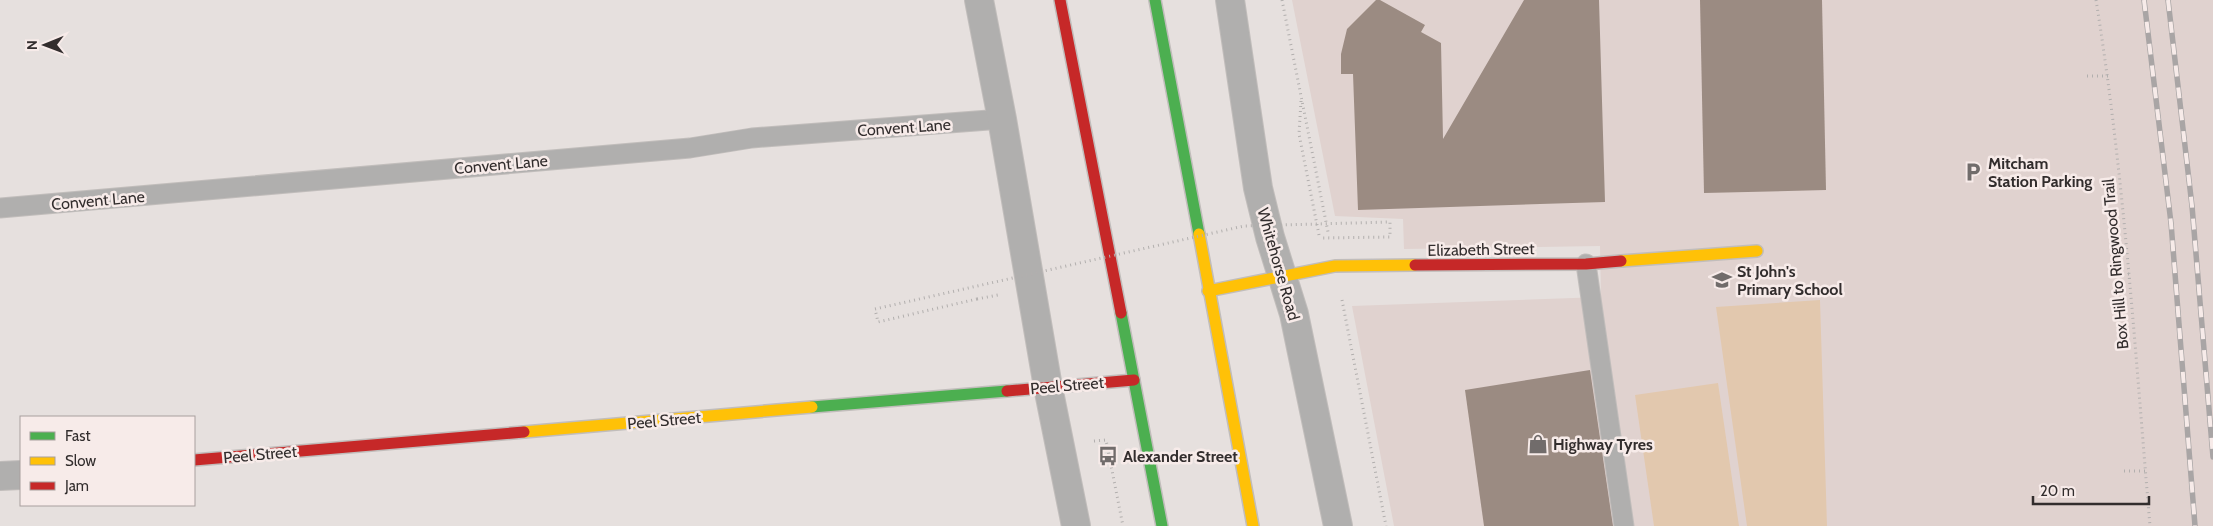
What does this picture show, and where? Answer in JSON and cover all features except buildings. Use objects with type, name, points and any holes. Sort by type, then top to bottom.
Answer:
[{"type":"main road","points":[[1060,0],[1162,526]]},
{"type":"main road","points":[[1155,0],[1253,526]]},
{"type":"main road","name":"Elizabeth Street","points":[[1208,291],[1335,266],[1586,264],[1757,251]]},
{"type":"main road","name":"Peel Street","points":[[195,460],[1134,380]]},
{"type":"street","points":[[979,0],[1002,119],[1048,387],[1076,526]]},
{"type":"street","name":"Whitehorse Road","points":[[1230,0],[1258,188],[1294,314],[1338,526]]},
{"type":"street","points":[[0,476],[20,475]]},
{"type":"lane","name":"Convent Lane","points":[[0,208],[690,148],[752,138],[1002,119]]},
{"type":"lane","points":[[1586,264],[1624,526]]},
{"type":"path","name":"Box Hill to Ringwood Trail","points":[[2096,0],[2108,76],[2129,274],[2150,526]]},
{"type":"path","points":[[2087,76],[2108,76]]},
{"type":"path","points":[[998,295],[878,322],[875,309],[1244,226],[1312,224],[1322,224],[1390,222],[1390,237],[1320,238],[1318,229],[1316,220],[1299,134],[1302,96]]},
{"type":"path","points":[[2108,273],[2129,274]]},
{"type":"path","points":[[2124,471],[2145,471]]},
{"type":"shaded area","points":[[1292,0],[2213,0],[2213,526],[1394,526],[1352,306],[1601,297],[1600,246],[1404,249],[1403,219],[1335,216]]},
{"type":"shaded area","points":[[1820,300],[1827,526],[1747,526],[1716,307]]},
{"type":"shaded area","points":[[1718,383],[1739,526],[1654,526],[1635,395]]},
{"type":"railway","points":[[2144,0],[2171,223],[2195,526]]},
{"type":"railway","points":[[2168,0],[2192,206],[2213,457]]},
{"type":"traffic: fast","points":[[1155,0],[1199,234]]},
{"type":"traffic: fast","points":[[1121,313],[1162,526]]},
{"type":"traffic: fast","points":[[812,407],[1007,391]]},
{"type":"traffic: slow","points":[[1199,234],[1253,526]]},
{"type":"traffic: slow","points":[[1621,261],[1757,251]]},
{"type":"traffic: slow","points":[[1208,291],[1335,266],[1415,265]]},
{"type":"traffic: slow","points":[[524,432],[812,407]]},
{"type":"traffic: jam","points":[[1060,0],[1121,313]]},
{"type":"traffic: jam","points":[[1415,265],[1586,264],[1621,261]]},
{"type":"traffic: jam","points":[[1007,391],[1134,380]]},
{"type":"traffic: jam","points":[[195,460],[524,432]]},
{"type":"place","name":"Mitcham Station Parking","points":[[1973,172]]},
{"type":"place","name":"St John's Primary School","points":[[1722,280]]},
{"type":"place","name":"Highway Tyres","points":[[1538,444]]},
{"type":"place","name":"Alexander Street","points":[[1108,456]]}]
